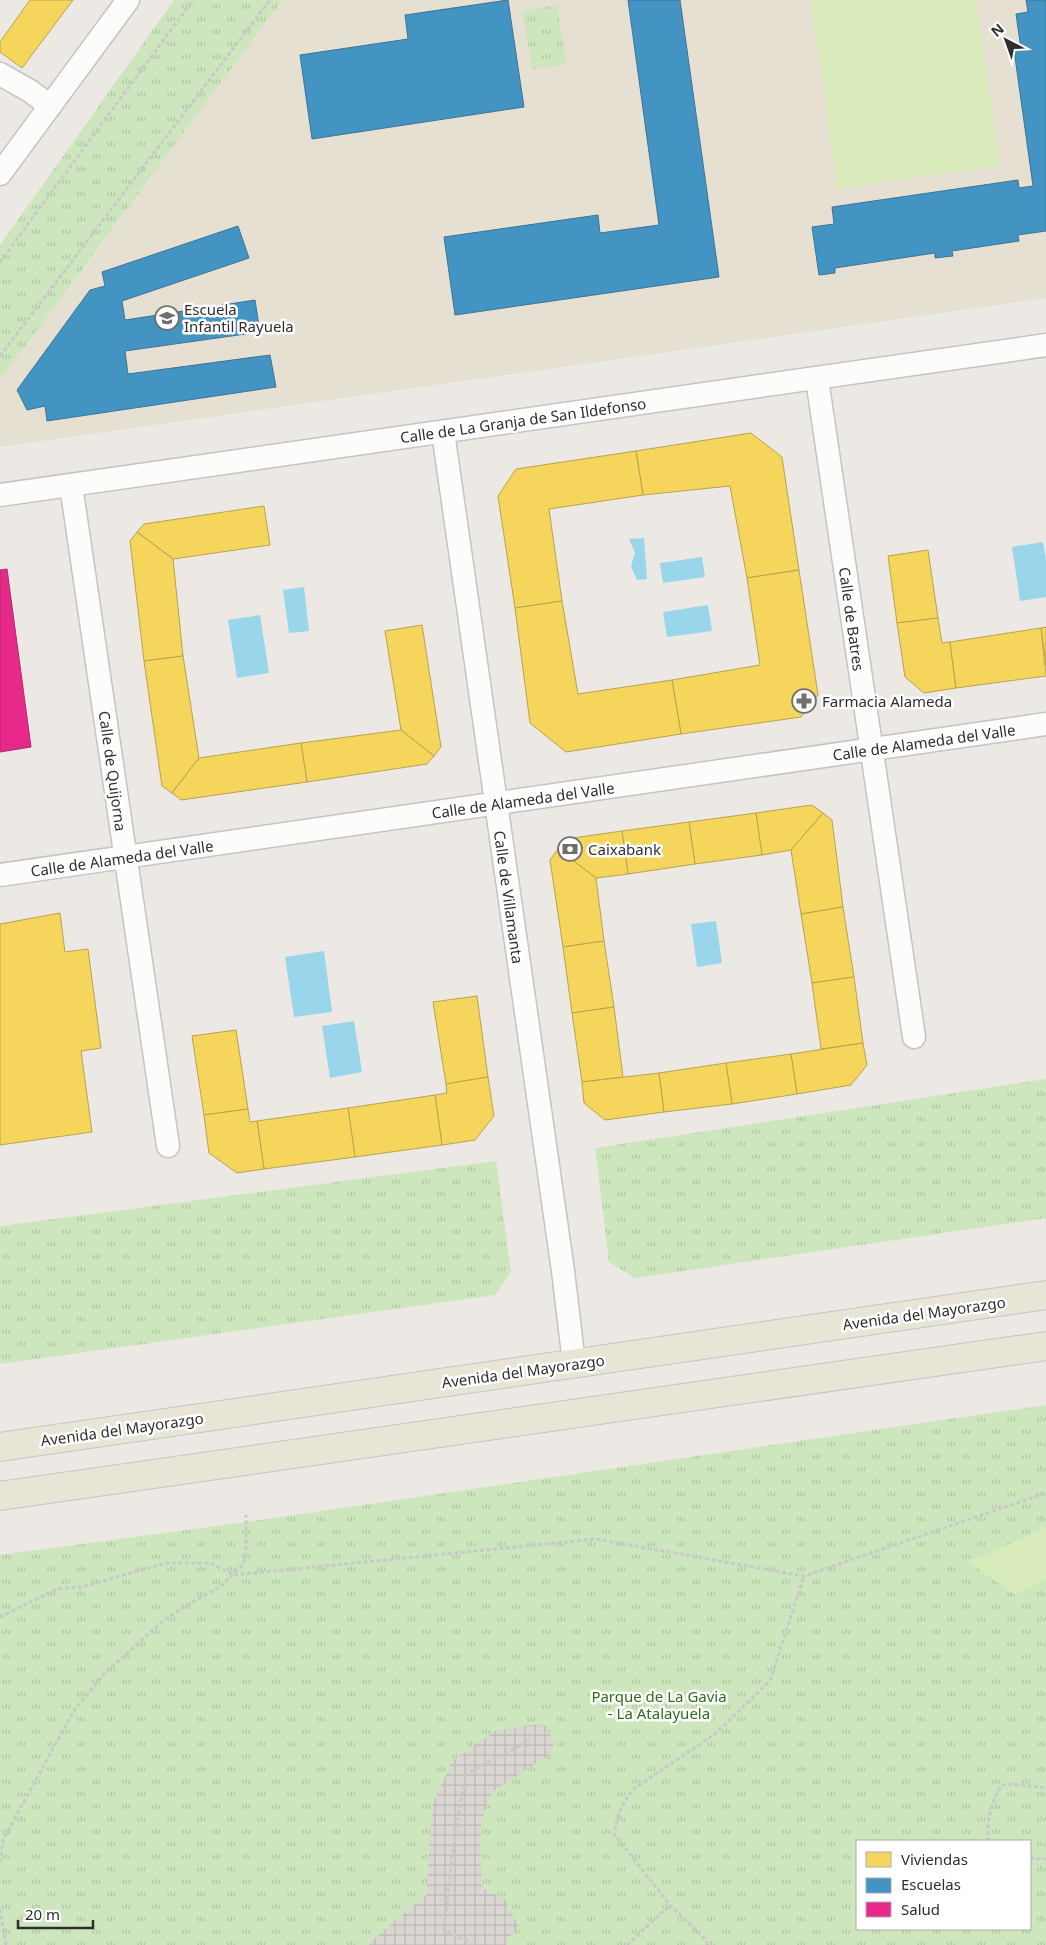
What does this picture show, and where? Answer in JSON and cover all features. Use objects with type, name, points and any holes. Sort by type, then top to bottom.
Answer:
[{"type":"main road","name":"Avenida del Mayorazgo","points":[[0,1447],[1046,1295]]},
{"type":"main road","points":[[0,1496],[1046,1346]]},
{"type":"street","points":[[0,174],[128,0]]},
{"type":"street","points":[[0,74],[30,91],[50,106]]},
{"type":"street","name":"Calle de La Granja de San Ildefonso","points":[[0,495],[1046,345]]},
{"type":"street","name":"Calle de Batres","points":[[817,378],[914,1037]]},
{"type":"street","name":"Calle de Villamanta","points":[[443,432],[562,1261],[574,1363]]},
{"type":"street","name":"Calle de Quijorna","points":[[71,485],[168,1146]]},
{"type":"street","name":"Calle de Alameda del Valle","points":[[0,875],[1046,724]]},
{"type":"path","points":[[0,262],[193,0]]},
{"type":"path","points":[[0,356],[270,0]]},
{"type":"path","points":[[0,1617],[57,1589],[82,1587],[166,1563],[210,1564],[234,1575],[596,1539],[804,1576],[1046,1493]]},
{"type":"path","points":[[0,1862],[3,1840],[73,1712],[105,1673],[162,1622],[182,1608],[220,1587],[234,1575],[243,1564],[246,1553],[246,1515]]},
{"type":"path","points":[[707,1945],[706,1940],[670,1904],[614,1834],[619,1812],[632,1790],[715,1734],[770,1681],[804,1576]]},
{"type":"path","points":[[474,1945],[444,1929],[453,1846],[466,1774],[529,1740]]},
{"type":"path","points":[[989,1840],[986,1831],[998,1791],[1002,1785],[1012,1784],[1046,1788]]},
{"type":"path","points":[[1031,1858],[1046,1859]]},
{"type":"path","points":[[628,1945],[670,1904]]},
{"type":"path","points":[[0,1909],[6,1945]]},
{"type":"shaded area","points":[[283,0],[1046,0],[1046,298],[0,447],[0,379]]},
{"type":"shaded area","points":[[530,1725],[547,1726],[553,1742],[552,1753],[492,1792],[481,1821],[482,1888],[505,1900],[519,1927],[507,1939],[506,1945],[369,1945],[369,1943],[426,1895],[433,1803],[452,1762],[495,1731]]},
{"type":"green space","points":[[174,0],[283,0],[0,379],[0,245]]},
{"type":"green space","points":[[811,0],[976,0],[1000,165],[838,189]]},
{"type":"green space","points":[[557,5],[567,64],[532,69],[522,11]]},
{"type":"green space","points":[[1046,1079],[1046,1218],[635,1278],[609,1262],[595,1148]]},
{"type":"green space","points":[[496,1161],[511,1272],[495,1295],[0,1364],[0,1226]]},
{"type":"green space","name":"Parque de La Gavia - La Atalayuela","points":[[1046,1405],[1046,1945],[0,1945],[0,1555],[246,1522]]},
{"type":"green space","points":[[1046,1528],[1046,1580],[1016,1595],[969,1562]]},
{"type":"water","points":[[644,538],[647,579],[637,580],[631,566],[635,553],[629,539]]},
{"type":"water","points":[[1043,542],[1046,560],[1046,597],[1020,601],[1012,547]]},
{"type":"water","points":[[702,557],[705,577],[663,583],[660,563]]},
{"type":"water","points":[[304,587],[309,631],[289,633],[283,590]]},
{"type":"water","points":[[708,605],[712,631],[667,637],[663,612]]},
{"type":"water","points":[[260,615],[269,673],[237,678],[228,620]]},
{"type":"water","points":[[716,921],[722,963],[697,967],[691,924]]},
{"type":"water","points":[[324,951],[332,1012],[294,1017],[285,957]]},
{"type":"water","points":[[354,1021],[362,1072],[330,1078],[322,1026]]},
{"type":"building: Viviendas","points":[[30,0],[73,0],[22,68],[0,52],[0,42]]},
{"type":"building: Viviendas","points":[[751,433],[782,457],[799,570],[747,578],[730,486],[643,495],[636,451]]},
{"type":"building: Viviendas","points":[[636,451],[643,495],[549,509],[562,601],[515,608],[498,496],[516,469]]},
{"type":"building: Viviendas","points":[[264,506],[270,545],[173,559],[137,532],[144,524]]},
{"type":"building: Viviendas","points":[[137,532],[173,559],[183,656],[144,661],[130,541]]},
{"type":"building: Viviendas","points":[[928,550],[938,618],[897,623],[888,556]]},
{"type":"building: Viviendas","points":[[799,570],[818,695],[801,717],[681,734],[672,680],[760,665],[747,578]]},
{"type":"building: Viviendas","points":[[562,601],[578,694],[672,680],[681,734],[566,752],[530,723],[515,608]]},
{"type":"building: Viviendas","points":[[938,618],[942,643],[950,642],[956,688],[924,693],[905,677],[897,623]]},
{"type":"building: Viviendas","points":[[422,625],[441,747],[434,756],[401,730],[385,631]]},
{"type":"building: Viviendas","points":[[1046,627],[1046,666],[1041,628]]},
{"type":"building: Viviendas","points":[[1041,628],[1046,676],[956,688],[950,642]]},
{"type":"building: Viviendas","points":[[183,656],[199,758],[172,793],[162,786],[144,661]]},
{"type":"building: Viviendas","points":[[401,730],[434,756],[427,764],[307,782],[301,743]]},
{"type":"building: Viviendas","points":[[301,743],[307,782],[181,800],[172,793],[199,758]]},
{"type":"building: Viviendas","points":[[812,805],[823,813],[791,850],[762,855],[756,813]]},
{"type":"building: Viviendas","points":[[756,813],[762,855],[695,864],[689,822]]},
{"type":"building: Viviendas","points":[[823,813],[832,820],[843,907],[801,914],[791,850]]},
{"type":"building: Viviendas","points":[[689,822],[695,864],[628,874],[622,831]]},
{"type":"building: Viviendas","points":[[622,831],[628,874],[596,878],[558,849],[566,839]]},
{"type":"building: Viviendas","points":[[558,849],[596,878],[604,941],[563,947],[550,860]]},
{"type":"building: Viviendas","points":[[843,907],[854,977],[812,983],[801,914]]},
{"type":"building: Viviendas","points":[[60,913],[65,952],[88,949],[101,1048],[81,1051],[92,1132],[0,1145],[0,924]]},
{"type":"building: Viviendas","points":[[604,941],[614,1007],[572,1013],[563,947]]},
{"type":"building: Viviendas","points":[[854,977],[863,1043],[821,1049],[812,983]]},
{"type":"building: Viviendas","points":[[477,996],[488,1077],[446,1084],[433,1002]]},
{"type":"building: Viviendas","points":[[614,1007],[623,1077],[582,1082],[572,1013]]},
{"type":"building: Viviendas","points":[[236,1030],[248,1109],[204,1115],[192,1036]]},
{"type":"building: Viviendas","points":[[863,1043],[867,1065],[851,1085],[797,1094],[791,1054]]},
{"type":"building: Viviendas","points":[[791,1054],[797,1094],[732,1104],[726,1063]]},
{"type":"building: Viviendas","points":[[726,1063],[732,1104],[664,1112],[659,1073]]},
{"type":"building: Viviendas","points":[[659,1073],[664,1112],[605,1120],[584,1103],[582,1082]]},
{"type":"building: Viviendas","points":[[488,1077],[494,1116],[475,1140],[442,1145],[435,1095],[447,1093],[446,1084]]},
{"type":"building: Viviendas","points":[[435,1095],[442,1145],[355,1157],[348,1108]]},
{"type":"building: Viviendas","points":[[348,1108],[355,1157],[264,1169],[257,1121]]},
{"type":"building: Viviendas","points":[[248,1109],[250,1122],[257,1121],[264,1169],[237,1173],[209,1153],[204,1115]]},
{"type":"building: Escuelas","points":[[508,0],[524,107],[312,139],[300,55],[408,39],[405,15]]},
{"type":"building: Escuelas","points":[[628,0],[680,0],[719,277],[455,315],[444,237],[598,215],[600,233],[659,225]]},
{"type":"building: Escuelas","points":[[1026,0],[1046,0],[1046,231],[1018,235],[1019,241],[952,251],[953,256],[935,258],[935,253],[835,268],[835,273],[819,275],[812,227],[834,224],[832,207],[1018,180],[1019,188],[1033,186],[1014,50],[1021,49],[1016,14],[1028,12]]},
{"type":"building: Escuelas","points":[[238,226],[249,258],[122,301],[125,320],[255,300],[260,332],[125,351],[128,374],[270,355],[276,387],[47,421],[45,406],[27,410],[17,390],[90,290],[105,286],[102,272]]},
{"type":"building: Salud","points":[[7,569],[31,747],[0,752],[0,570]]},
{"type":"place","name":"Escuela Infantil Rayuela","points":[[167,318]]},
{"type":"place","name":"Farmacia Alameda","points":[[804,701]]},
{"type":"place","name":"Caixabank","points":[[570,849]]}]
